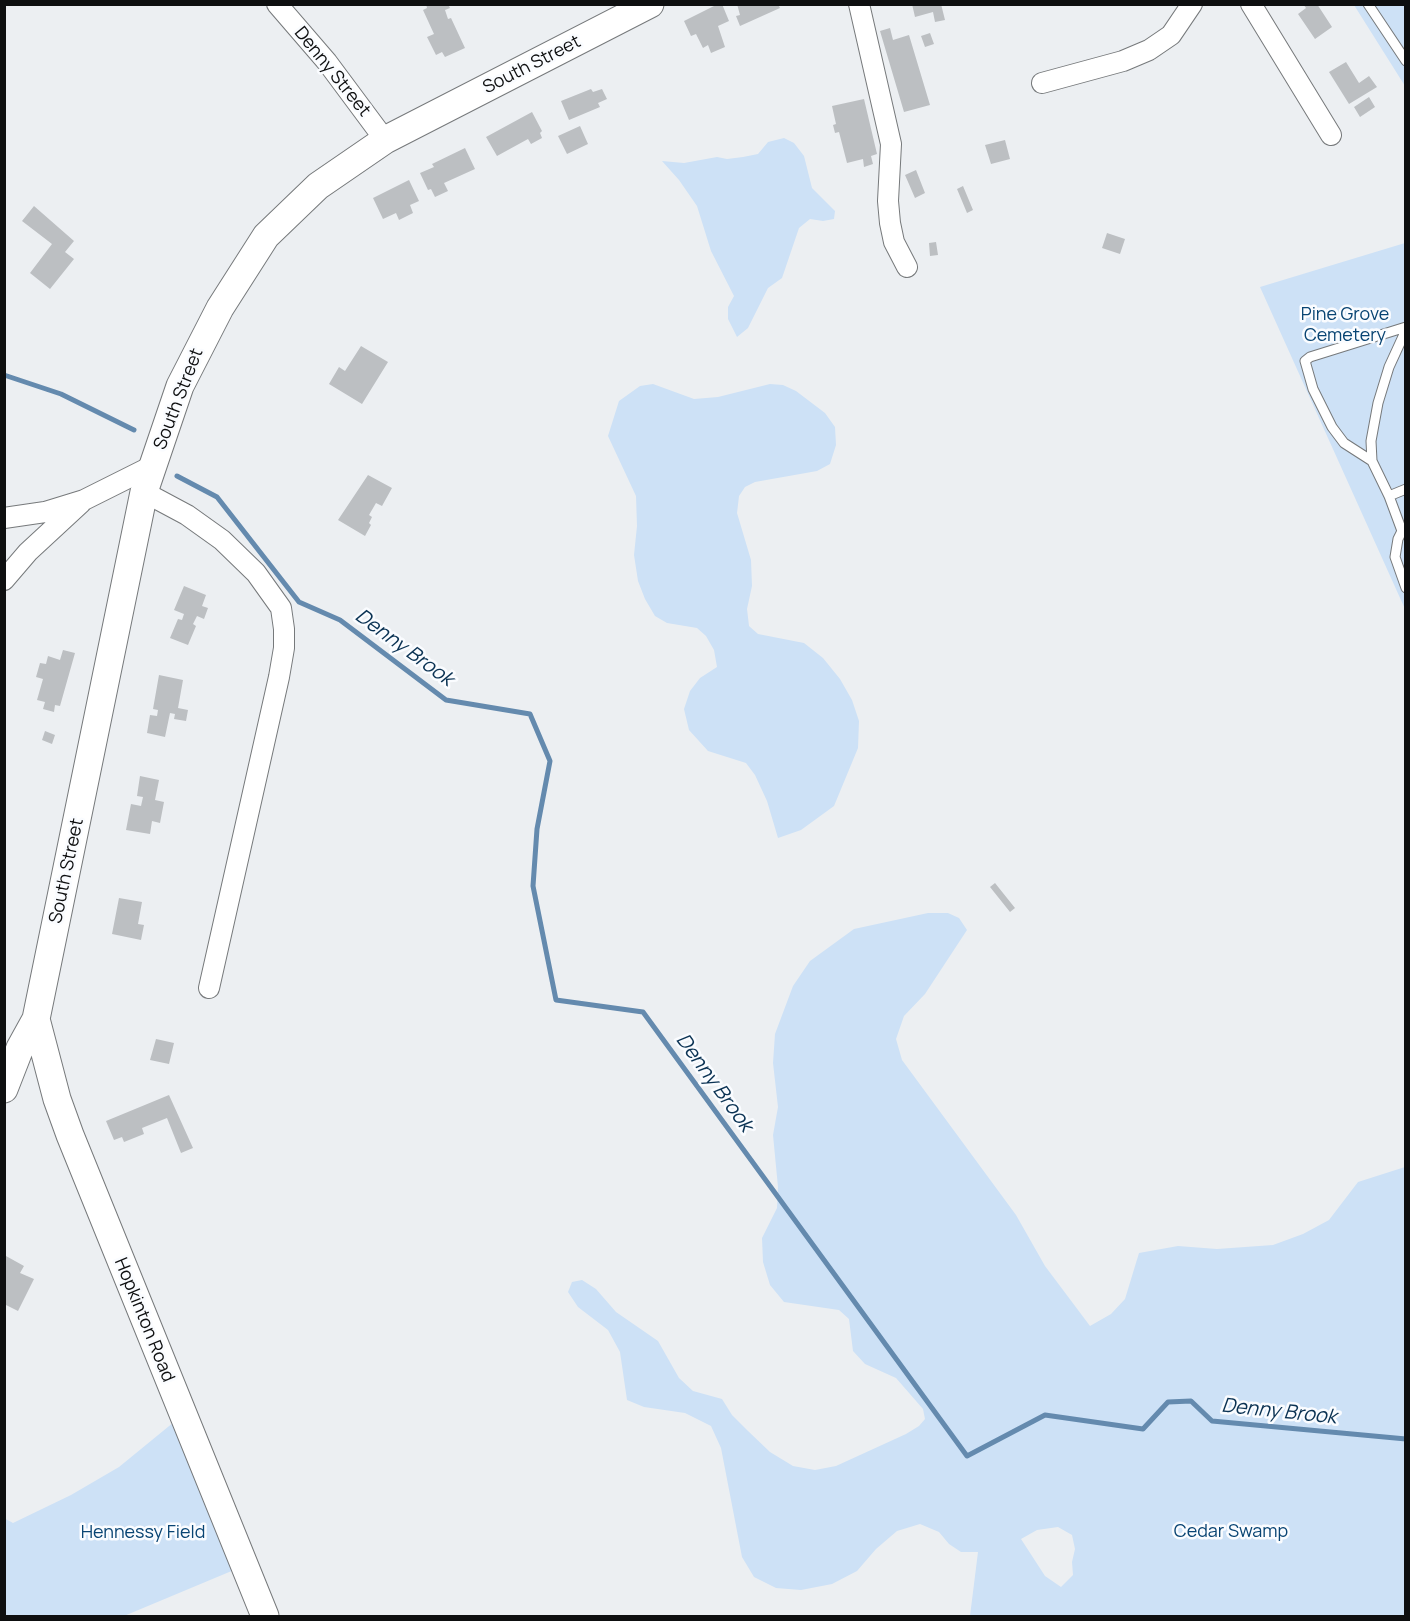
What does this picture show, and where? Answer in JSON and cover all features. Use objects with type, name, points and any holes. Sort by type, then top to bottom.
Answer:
[{"type":"main road","name":"South Street","points":[[36,1019],[144,492],[180,386],[199,346],[266,236],[318,186],[385,140],[650,4]]},
{"type":"main road","points":[[4,1089],[20,1048],[36,1019]]},
{"type":"main road","name":"Hopkinton Road","points":[[36,1019],[57,1099],[73,1144],[266,1617]]},
{"type":"street","name":"Denny Street","points":[[277,4],[327,62],[385,140]]},
{"type":"street","points":[[859,4],[891,144],[888,201],[890,223],[894,242],[907,267]]},
{"type":"street","points":[[1042,83],[1123,61],[1149,50],[1170,35],[1192,4]]},
{"type":"street","points":[[1251,4],[1330,135]]},
{"type":"street","points":[[4,518],[45,512],[84,500],[154,465]]},
{"type":"street","points":[[144,492],[187,515],[213,534],[256,573],[281,608],[284,629],[280,667],[209,988]]},
{"type":"street","points":[[4,580],[28,552],[84,500]]},
{"type":"lane","points":[[1368,4],[1406,62]]},
{"type":"lane","points":[[1372,462],[1344,443],[1332,427],[1313,388],[1305,361],[1310,357],[1406,329]]},
{"type":"lane","points":[[1406,329],[1389,367],[1378,403],[1371,441],[1372,462],[1404,533],[1398,539],[1395,557],[1406,588]]},
{"type":"lane","points":[[1389,496],[1406,489]]},
{"type":"green space","points":[[1354,5],[1405,5],[1405,86]]},
{"type":"green space","points":[[784,138],[794,143],[804,156],[812,188],[835,211],[834,219],[823,221],[810,219],[799,228],[782,278],[768,288],[748,328],[737,337],[728,319],[728,307],[734,296],[711,251],[697,206],[662,161],[684,163],[717,157],[727,159],[743,157],[758,154],[768,142]]},
{"type":"green space","name":"Pine Grove Cemetery","points":[[1405,243],[1405,609],[1260,287]]},
{"type":"green space","points":[[653,384],[694,399],[718,397],[770,384],[783,385],[796,391],[825,413],[835,427],[836,445],[830,464],[817,471],[755,482],[745,487],[739,496],[737,513],[751,560],[752,586],[747,609],[749,626],[758,634],[804,643],[823,658],[840,679],[852,700],[859,721],[858,748],[834,806],[801,830],[778,838],[767,801],[755,775],[746,763],[708,751],[689,730],[684,709],[690,691],[700,678],[717,667],[714,650],[706,636],[697,628],[667,623],[655,616],[638,581],[634,555],[637,526],[636,496],[608,436],[619,401],[640,386]]},
{"type":"green space","name":"Cedar Swamp","points":[[928,913],[948,913],[959,918],[967,930],[925,994],[904,1016],[896,1039],[902,1060],[1016,1215],[1045,1266],[1090,1326],[1111,1314],[1125,1299],[1139,1253],[1178,1246],[1217,1249],[1273,1245],[1303,1234],[1329,1220],[1358,1182],[1405,1167],[1405,1616],[970,1616],[978,1552],[961,1552],[949,1544],[939,1532],[920,1524],[897,1531],[876,1549],[857,1571],[832,1584],[801,1590],[776,1588],[754,1577],[742,1557],[721,1448],[711,1426],[685,1413],[644,1407],[627,1400],[620,1352],[608,1330],[578,1307],[568,1292],[572,1282],[582,1280],[596,1289],[616,1312],[658,1341],[679,1378],[693,1391],[722,1399],[732,1415],[770,1452],[793,1466],[815,1470],[836,1466],[906,1434],[925,1419],[923,1409],[896,1378],[865,1364],[853,1351],[849,1319],[839,1310],[784,1302],[770,1285],[763,1262],[762,1238],[777,1208],[778,1187],[773,1135],[778,1107],[773,1063],[775,1034],[793,986],[810,961],[854,929]],"holes":[[[1058,1527],[1072,1535],[1075,1549],[1072,1562],[1073,1575],[1061,1587],[1045,1576],[1021,1539],[1037,1530]]]},
{"type":"green space","name":"Hennessy Field","points":[[174,1422],[234,1570],[124,1616],[5,1616],[4,1518],[13,1523],[71,1495],[119,1467]]},
{"type":"building","points":[[426,4],[448,4],[450,8],[445,10],[448,19],[451,18],[465,48],[445,57],[442,52],[436,55],[427,37],[434,34],[423,10],[427,8]]},
{"type":"building","points":[[722,4],[729,21],[718,26],[725,47],[711,53],[708,45],[703,48],[696,34],[691,36],[684,21]]},
{"type":"building","points":[[737,4],[778,4],[780,8],[740,26],[736,16],[740,15]]},
{"type":"building","points":[[912,4],[941,4],[945,20],[935,22],[933,12],[915,17]]},
{"type":"building","points":[[1303,4],[1317,4],[1332,27],[1315,39],[1298,14],[1306,8]]},
{"type":"building","points":[[890,28],[893,40],[909,35],[930,105],[904,112],[880,31]]},
{"type":"building","points":[[930,33],[934,44],[925,47],[921,36]]},
{"type":"building","points":[[1346,62],[1359,83],[1369,76],[1377,87],[1349,104],[1329,72]]},
{"type":"building","points":[[591,89],[593,92],[602,89],[607,99],[598,103],[600,107],[569,120],[561,101]]},
{"type":"building","points":[[1369,97],[1375,107],[1360,117],[1354,107]]},
{"type":"building","points":[[864,99],[877,154],[871,156],[873,164],[864,167],[863,159],[847,163],[839,132],[835,133],[833,125],[836,124],[832,106]]},
{"type":"building","points":[[532,112],[542,131],[540,133],[542,138],[531,144],[528,139],[497,156],[486,137]]},
{"type":"building","points":[[580,126],[588,144],[567,154],[558,136]]},
{"type":"building","points":[[1005,140],[1010,159],[991,164],[985,145]]},
{"type":"building","points":[[465,148],[475,169],[444,183],[448,191],[435,197],[431,189],[428,190],[420,173],[434,167],[432,164]]},
{"type":"building","points":[[916,170],[925,193],[915,198],[905,175]]},
{"type":"building","points":[[409,180],[419,201],[410,205],[413,213],[399,220],[396,213],[383,219],[373,198]]},
{"type":"building","points":[[963,186],[973,210],[967,213],[957,189]]},
{"type":"building","points":[[34,206],[74,241],[65,252],[74,259],[50,289],[30,273],[52,244],[22,221]]},
{"type":"building","points":[[1107,233],[1125,239],[1120,254],[1102,248]]},
{"type":"building","points":[[936,242],[938,255],[930,256],[929,243]]},
{"type":"building","points":[[361,346],[388,362],[362,404],[329,384],[339,367],[345,371]]},
{"type":"building","points":[[368,475],[392,488],[382,506],[376,503],[369,515],[372,517],[369,523],[371,525],[365,536],[338,520]]},
{"type":"building","points":[[184,586],[206,595],[202,606],[208,608],[204,619],[197,616],[193,624],[196,626],[188,645],[170,638],[178,619],[182,620],[184,614],[174,610]]},
{"type":"building","points":[[63,650],[75,653],[60,706],[55,705],[54,712],[43,709],[45,702],[37,700],[43,679],[36,677],[40,663],[46,664],[48,656],[60,660]]},
{"type":"building","points":[[159,675],[183,680],[178,708],[188,710],[186,721],[174,719],[175,714],[170,713],[165,737],[147,733],[150,715],[157,716],[158,710],[153,709]]},
{"type":"building","points":[[45,731],[55,735],[52,744],[42,740]]},
{"type":"building","points":[[140,776],[159,780],[155,800],[164,802],[160,823],[152,821],[150,834],[126,830],[131,804],[141,806],[143,797],[137,796]]},
{"type":"building","points":[[995,883],[1015,908],[1010,912],[990,887]]},
{"type":"building","points":[[119,898],[142,902],[138,924],[144,925],[141,940],[112,934]]},
{"type":"building","points":[[156,1039],[174,1043],[169,1064],[150,1060]]},
{"type":"building","points":[[169,1095],[193,1148],[181,1153],[167,1118],[142,1128],[144,1134],[124,1142],[122,1137],[114,1140],[106,1121]]},
{"type":"building","points":[[6,1256],[24,1266],[20,1273],[34,1279],[18,1311],[4,1304]]},
{"type":"waterway","name":"Denny Brook","points":[[4,375],[61,394],[134,430]]},
{"type":"waterway","name":"Denny Brook","points":[[177,476],[217,497],[299,602],[340,620],[446,700],[530,714],[550,761],[537,829],[533,886],[556,1000],[643,1012],[967,1456],[1045,1415],[1143,1429],[1168,1402],[1191,1401],[1212,1421],[1406,1439]]}]
